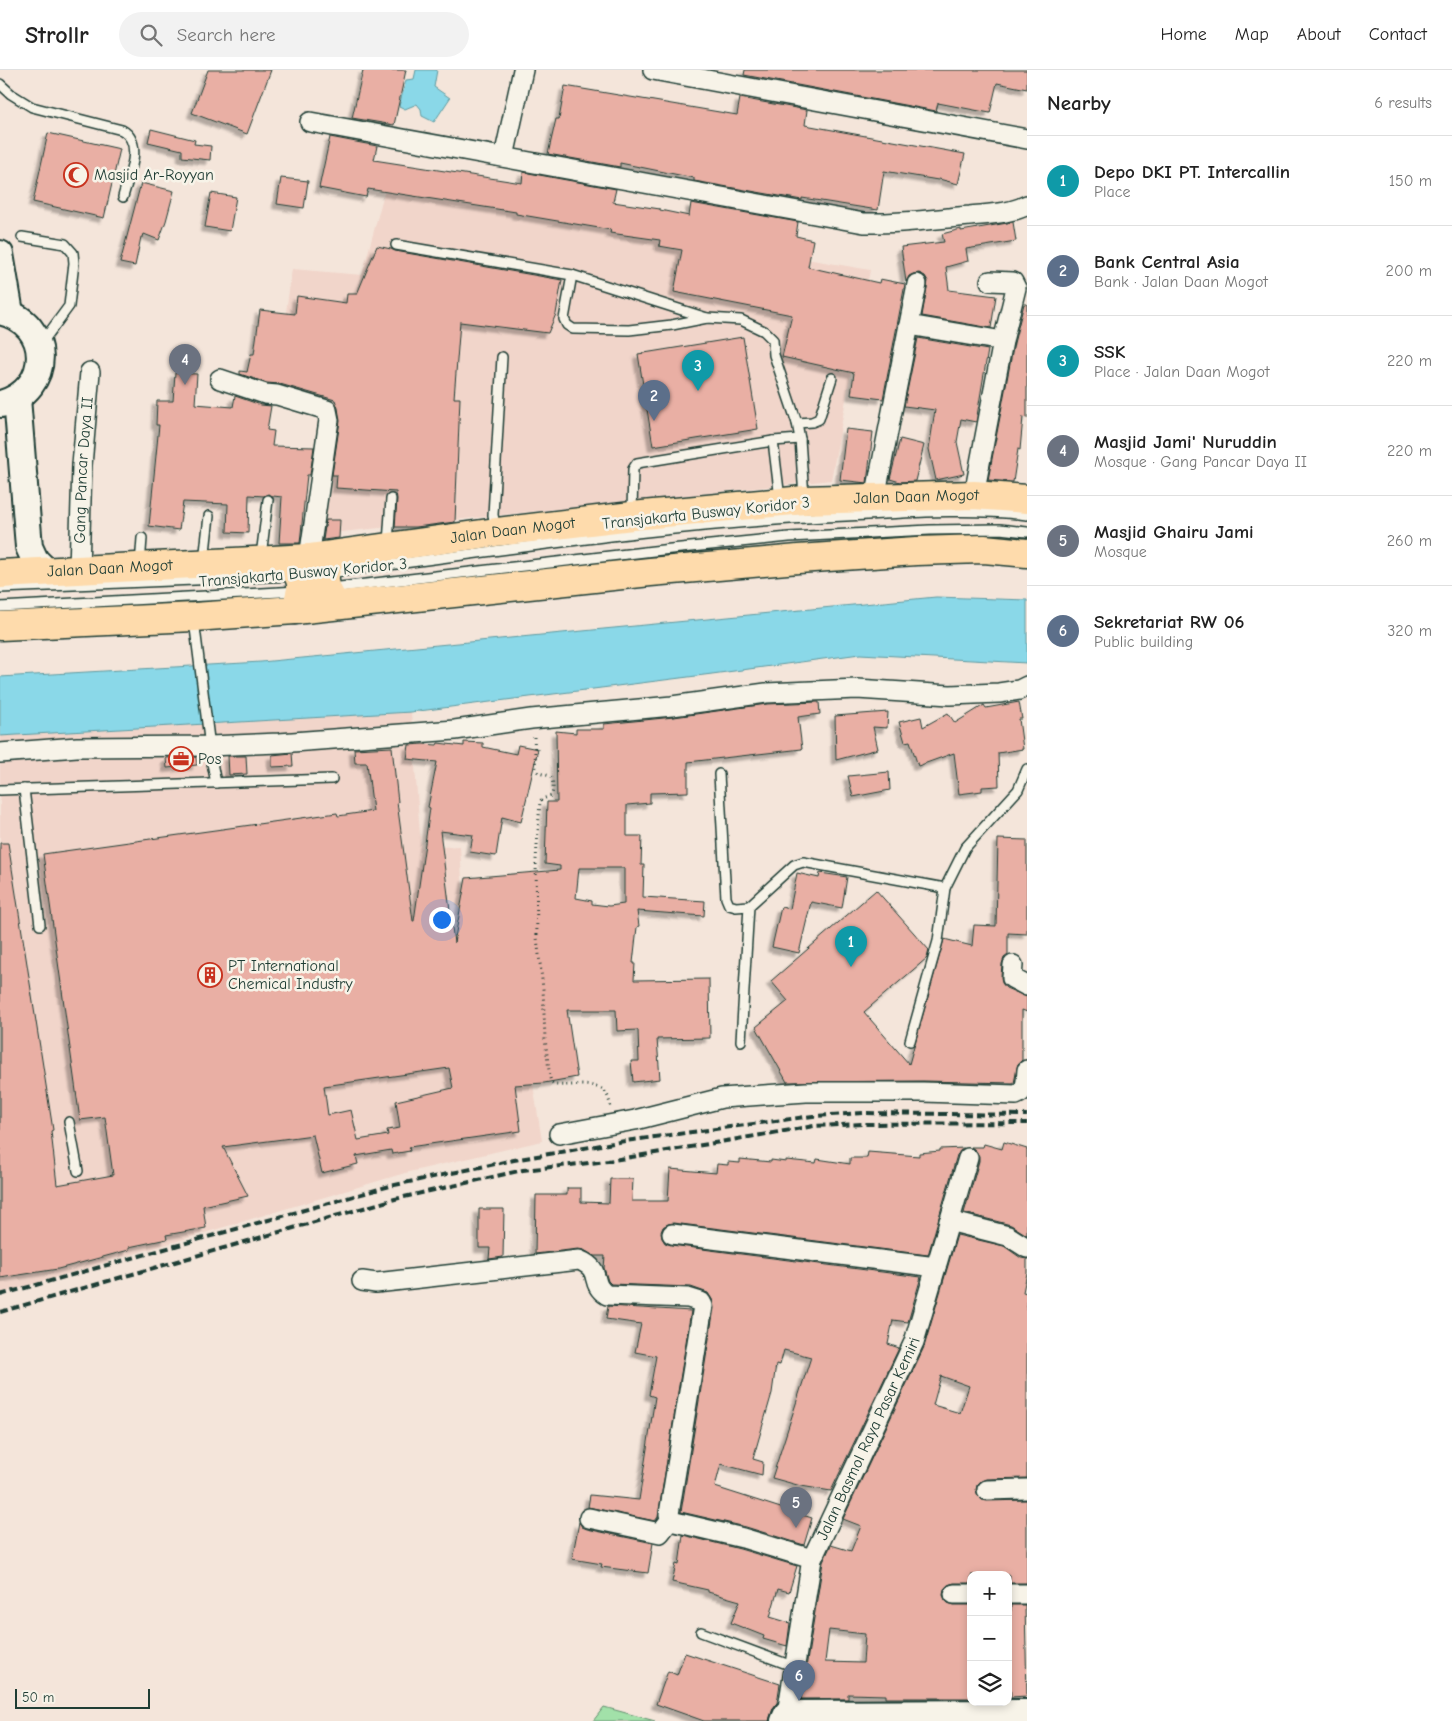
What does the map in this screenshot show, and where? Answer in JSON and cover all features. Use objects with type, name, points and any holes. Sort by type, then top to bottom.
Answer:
[{"type":"highway","name":"Jalan Daan Mogot","points":[[0,615],[195,627],[388,547],[632,516],[792,501],[974,495],[1027,499]]},
{"type":"highway","name":"Jalan Daan Mogot","points":[[0,574],[140,566],[260,562],[312,580],[650,572],[798,559],[935,550],[984,549],[1027,554]]},
{"type":"street","points":[[504,157],[523,70]]},
{"type":"street","points":[[652,70],[1027,139]]},
{"type":"street","points":[[310,122],[864,223],[911,222],[1007,212],[1027,205]]},
{"type":"street","points":[[0,254],[5,312],[23,321],[34,332],[39,346],[40,362],[37,376],[28,389],[8,401],[29,547],[35,560],[47,572]]},
{"type":"street","points":[[974,495],[1003,341],[1016,286],[1013,282],[990,281]]},
{"type":"street","points":[[875,498],[917,284]]},
{"type":"street","points":[[909,325],[1003,341]]},
{"type":"street","name":"Gang Pancar Daya II","points":[[79,570],[82,465],[90,372]]},
{"type":"street","points":[[220,379],[265,394],[277,395],[327,410],[329,420],[312,580]]},
{"type":"street","points":[[0,753],[77,746],[455,730],[531,719],[672,706],[775,693],[857,689],[950,695],[1000,693],[1019,690],[1027,686]]},
{"type":"street","points":[[1013,965],[1012,978],[1027,986]]},
{"type":"street","points":[[559,1134],[635,1120],[722,1098],[816,1092],[923,1092],[1016,1095],[1025,1087],[1027,1070]]},
{"type":"street","name":"Jalan Basmol Raya Pasar Kemiri","points":[[786,1718],[812,1559],[914,1342],[968,1158]]},
{"type":"street","points":[[949,1221],[1008,1236],[1027,1248]]},
{"type":"street","points":[[672,1234],[936,1267]]},
{"type":"street","points":[[362,1281],[376,1283],[579,1260],[593,1268],[600,1290],[607,1294],[688,1298],[701,1302],[703,1306],[669,1514],[671,1519],[675,1522],[743,1538],[812,1559]]},
{"type":"street","points":[[987,1490],[1027,1489]]},
{"type":"street","points":[[589,1518],[660,1533],[671,1519]]},
{"type":"street","points":[[1012,1594],[1027,1594]]},
{"type":"street","points":[[786,1718],[1027,1713]]},
{"type":"lane","points":[[0,84],[10,94],[32,107],[122,130],[128,134],[133,144],[134,154],[123,196]]},
{"type":"lane","points":[[22,237],[65,244],[73,253],[74,263],[69,306],[39,346]]},
{"type":"lane","points":[[396,245],[572,275],[707,318],[741,320],[764,331],[773,340],[774,356],[797,423],[800,439],[792,501]]},
{"type":"lane","points":[[572,275],[564,319],[567,325],[573,329],[629,330],[672,325],[707,318]]},
{"type":"lane","points":[[496,532],[493,516],[502,357]]},
{"type":"lane","points":[[797,423],[812,422],[819,418],[832,378]]},
{"type":"lane","points":[[632,516],[633,469],[637,463],[773,441],[800,439]]},
{"type":"lane","points":[[773,441],[792,501]]},
{"type":"lane","points":[[388,547],[391,499]]},
{"type":"lane","points":[[260,562],[268,500]]},
{"type":"lane","name":"Transjakarta Busway Koridor 3","points":[[0,588],[312,580],[666,530],[777,519],[937,512],[1027,515]]},
{"type":"lane","points":[[204,564],[210,516]]},
{"type":"lane","name":"Transjakarta Busway Koridor 3","points":[[0,615],[312,580],[789,537],[930,530],[1000,529],[1027,532]]},
{"type":"lane","points":[[140,566],[142,538]]},
{"type":"lane","points":[[195,627],[216,783]]},
{"type":"lane","points":[[910,1041],[938,940],[944,888],[965,848],[1018,790],[1027,769]]},
{"type":"lane","points":[[719,774],[726,898],[729,905],[736,907],[749,906],[794,864],[803,862],[944,888]]},
{"type":"lane","points":[[0,790],[332,779]]},
{"type":"lane","points":[[24,789],[40,925]]},
{"type":"lane","points":[[741,1041],[749,906]]},
{"type":"lane","points":[[69,1122],[78,1171]]},
{"type":"lane","points":[[701,1632],[795,1667]]},
{"type":"path","points":[[531,719],[536,753],[535,767],[539,773],[550,776],[553,780],[551,796],[542,798],[540,801],[536,860],[537,938],[550,1078],[551,1082],[556,1085],[582,1085],[598,1087],[605,1091],[614,1116]]},
{"type":"shaded area","points":[[386,186],[870,270],[831,480],[323,534],[340,401],[275,391],[292,269],[362,275]]},
{"type":"shaded area","points":[[411,712],[421,848],[460,846],[466,949],[512,952],[542,1141],[405,1173],[0,1294],[0,736]]},
{"type":"green space","points":[[604,1707],[655,1721],[593,1721]]},
{"type":"water","points":[[416,70],[437,70],[434,87],[450,98],[434,122],[422,116],[421,109],[417,104],[405,109],[399,106],[406,80],[414,79]]},
{"type":"water","points":[[936,597],[1027,600],[1027,663],[860,654],[411,712],[0,736],[0,677],[261,662]]},
{"type":"building","points":[[208,70],[271,70],[247,134],[192,113]]},
{"type":"building","points":[[363,70],[406,70],[394,125],[352,118]]},
{"type":"building","points":[[745,70],[1027,70],[1027,89],[997,83],[990,113],[938,103],[936,111],[744,75]]},
{"type":"building","points":[[565,86],[737,115],[740,98],[807,110],[805,125],[965,154],[958,184],[939,179],[884,171],[878,210],[802,198],[802,200],[694,181],[694,178],[620,163],[620,167],[548,154],[556,119],[559,119]]},
{"type":"building","points":[[151,129],[195,140],[194,144],[211,146],[210,160],[182,157],[182,150],[148,142]]},
{"type":"building","name":"Masjid Ar-Royyan","points":[[48,133],[120,149],[104,218],[33,202]]},
{"type":"building","points":[[330,137],[377,146],[374,160],[522,183],[523,172],[616,189],[613,202],[660,209],[689,216],[691,203],[798,222],[796,236],[813,240],[808,267],[879,283],[880,279],[905,284],[883,399],[851,395],[854,373],[782,357],[792,315],[674,292],[682,250],[659,246],[660,240],[610,233],[611,230],[516,214],[516,212],[368,189],[366,197],[319,188]]},
{"type":"building","points":[[281,178],[308,181],[304,208],[277,204]]},
{"type":"building","points":[[141,183],[174,191],[159,240],[144,234],[141,237],[135,266],[120,263]]},
{"type":"building","points":[[211,193],[236,197],[230,231],[205,227]]},
{"type":"building","points":[[1013,222],[1016,241],[966,249],[968,261],[946,267],[949,290],[996,296],[991,328],[922,316],[928,281],[925,276],[919,273],[909,276],[906,282],[901,247],[944,242],[942,234],[961,229],[961,231]]},
{"type":"building","points":[[377,246],[395,251],[562,280],[556,314],[548,333],[460,322],[454,398],[460,398],[455,522],[416,527],[395,527],[396,492],[336,488],[337,475],[332,475],[340,421],[335,400],[280,384],[267,383],[240,374],[240,371],[247,372],[251,354],[254,354],[260,310],[295,314],[297,296],[346,303],[347,294],[357,294]]},
{"type":"building","points":[[1024,304],[1027,304],[1027,418],[1023,417],[1020,450],[1018,449],[1013,482],[988,480],[1014,343]]},
{"type":"building","points":[[743,337],[758,429],[653,446],[638,354]]},
{"type":"building","points":[[918,338],[988,350],[976,422],[961,419],[957,442],[964,474],[936,480],[929,449],[935,410],[904,406]]},
{"type":"building","points":[[175,373],[197,374],[195,404],[233,407],[235,396],[261,405],[271,406],[267,430],[274,431],[272,446],[314,447],[310,475],[307,475],[300,543],[279,543],[282,497],[268,494],[264,496],[249,495],[248,533],[227,532],[228,504],[183,502],[179,530],[149,526],[159,425],[156,425],[157,401],[173,401]]},
{"type":"building","points":[[846,429],[873,432],[867,483],[840,480]]},
{"type":"building","points":[[900,439],[924,445],[915,481],[900,482],[890,479]]},
{"type":"building","points":[[326,520],[340,520],[339,538],[323,540]]},
{"type":"building","points":[[819,702],[820,714],[798,717],[802,749],[688,762],[688,792],[650,793],[650,803],[627,805],[627,836],[642,836],[641,865],[644,865],[643,897],[705,901],[704,916],[637,911],[639,926],[637,927],[633,963],[635,963],[634,980],[709,979],[710,1038],[657,1039],[660,1079],[633,1082],[631,1061],[639,1061],[638,1030],[617,1031],[616,1010],[567,1010],[577,1077],[544,1083],[515,1085],[521,1131],[409,1147],[410,1151],[392,1154],[391,1150],[356,1156],[358,1164],[322,1173],[313,1135],[223,1147],[248,1196],[203,1206],[206,1228],[166,1235],[167,1239],[129,1247],[129,1250],[58,1269],[0,1278],[0,843],[8,843],[53,1130],[51,1131],[57,1185],[113,1175],[105,1117],[80,1120],[43,854],[337,813],[338,816],[373,811],[367,763],[355,763],[354,749],[392,747],[397,802],[414,921],[430,808],[428,807],[437,762],[407,759],[409,745],[437,745],[438,743],[464,746],[464,742],[483,743],[483,747],[516,754],[518,745],[538,749],[521,822],[502,817],[496,856],[470,852],[473,835],[440,831],[454,943],[466,878],[560,870],[560,866],[545,864],[547,802],[557,802],[556,731],[576,733],[576,729],[604,729],[604,724],[674,717],[767,704]],"holes":[[[579,868],[624,868],[624,904],[609,906],[592,904],[592,901],[576,898]],[[449,1068],[453,1088],[396,1101],[400,1128],[387,1130],[388,1135],[358,1140],[351,1110],[328,1115],[324,1086]]]},
{"type":"building","points":[[1019,702],[1022,719],[1019,719],[1023,749],[998,753],[999,786],[982,787],[982,791],[959,794],[954,753],[918,766],[910,741],[905,742],[899,722],[921,717],[923,727],[948,713],[955,723],[984,705],[986,708]]},
{"type":"building","points":[[888,712],[887,728],[873,727],[878,749],[836,760],[835,716]]},
{"type":"building","points":[[292,753],[293,766],[272,767],[272,755]]},
{"type":"building","name":"Pos","points":[[228,756],[246,756],[247,774],[229,775]]},
{"type":"building","points":[[196,757],[197,765],[167,768],[166,758]]},
{"type":"building","points":[[889,772],[890,790],[853,797],[848,776]]},
{"type":"building","points":[[998,839],[1027,840],[1027,934],[1008,933],[1008,955],[1004,958],[1002,964],[1001,977],[1002,983],[1006,988],[1027,997],[1027,1012],[1022,1010],[1022,1060],[1018,1064],[1014,1083],[923,1081],[787,1082],[756,1027],[788,1001],[771,981],[876,890],[929,950],[927,958],[864,1012],[909,1064],[944,939],[972,946],[974,925],[996,926]]},
{"type":"building","points":[[797,873],[819,878],[820,873],[847,877],[842,908],[811,902],[799,953],[772,947],[781,907],[790,909]]},
{"type":"building","points":[[1004,1142],[1027,1149],[1027,1235],[1011,1225],[964,1213],[979,1161],[979,1156],[971,1147],[983,1147],[984,1144],[1002,1149]]},
{"type":"building","points":[[964,1148],[957,1155],[928,1255],[673,1223],[663,1227],[661,1232],[662,1238],[665,1243],[671,1245],[921,1277],[908,1322],[893,1320],[888,1344],[899,1348],[831,1491],[801,1486],[772,1478],[811,1357],[784,1350],[780,1365],[776,1364],[772,1393],[753,1459],[763,1462],[762,1475],[721,1464],[715,1487],[812,1518],[804,1545],[746,1527],[681,1512],[714,1308],[713,1301],[708,1293],[691,1287],[611,1284],[608,1281],[604,1268],[605,1256],[594,1256],[584,1250],[535,1254],[536,1195],[567,1195],[567,1188],[581,1188],[581,1202],[609,1203],[610,1179],[633,1179],[632,1201],[668,1201],[670,1169],[716,1173],[717,1164],[728,1165],[728,1162],[740,1163],[740,1159],[816,1163],[817,1159],[850,1164],[850,1158],[867,1158],[868,1152],[919,1156],[919,1153],[940,1151],[940,1149]]},
{"type":"building","points":[[479,1209],[504,1209],[503,1257],[489,1259],[490,1248],[479,1248]]},
{"type":"building","points":[[957,1235],[1004,1246],[1021,1258],[1027,1259],[1027,1273],[1023,1292],[1027,1293],[1027,1478],[986,1479],[977,1485],[976,1490],[982,1500],[987,1501],[1027,1500],[1027,1583],[1012,1583],[1012,1571],[967,1571],[967,1583],[954,1583],[944,1589],[943,1594],[948,1603],[967,1605],[967,1698],[886,1698],[886,1695],[848,1694],[848,1699],[801,1699],[802,1691],[804,1692],[805,1674],[823,1562],[831,1545],[851,1551],[861,1526],[843,1519],[924,1347]],"holes":[[[941,1376],[969,1386],[960,1413],[933,1405]],[[829,1630],[865,1634],[863,1663],[825,1662]]]},
{"type":"building","points":[[608,1306],[691,1311],[658,1517],[655,1521],[588,1507],[590,1495],[639,1500],[655,1397],[649,1395],[656,1356],[635,1352],[641,1324],[606,1319]]},
{"type":"building","points":[[579,1522],[582,1527],[587,1529],[653,1543],[648,1573],[601,1567],[602,1564],[572,1559]]},
{"type":"building","points":[[683,1535],[797,1566],[789,1592],[778,1589],[770,1617],[790,1623],[787,1646],[763,1639],[764,1636],[731,1623],[740,1601],[708,1592],[708,1590],[672,1582],[676,1564],[679,1565]]},
{"type":"building","points":[[1012,1605],[1025,1605],[1027,1696],[1012,1697]]},
{"type":"building","points":[[685,1653],[780,1684],[777,1703],[773,1708],[769,1721],[704,1721],[656,1704],[668,1671],[677,1675]]},
{"type":"railway","points":[[0,1295],[390,1186],[514,1160],[625,1141],[813,1116],[864,1113],[1027,1115]]},
{"type":"railway","points":[[0,1312],[395,1199],[523,1170],[608,1161],[814,1126],[1027,1123]]},
{"type":"place","name":"Masjid Ar-Royyan","points":[[76,175]]},
{"type":"place","name":"Masjid Jami' Nuruddin","points":[[185,385]]},
{"type":"place","name":"SSK","points":[[698,391]]},
{"type":"place","name":"Bank Central Asia","points":[[654,421]]},
{"type":"place","name":"Pos","points":[[181,759]]},
{"type":"place","name":"Depo DKI PT. Intercallin","points":[[851,967]]},
{"type":"place","name":"PT International Chemical Industry","points":[[210,975]]},
{"type":"place","name":"Masjid Ghairu Jami","points":[[796,1528]]},
{"type":"place","name":"Sekretariat RW 06","points":[[799,1701]]}]
